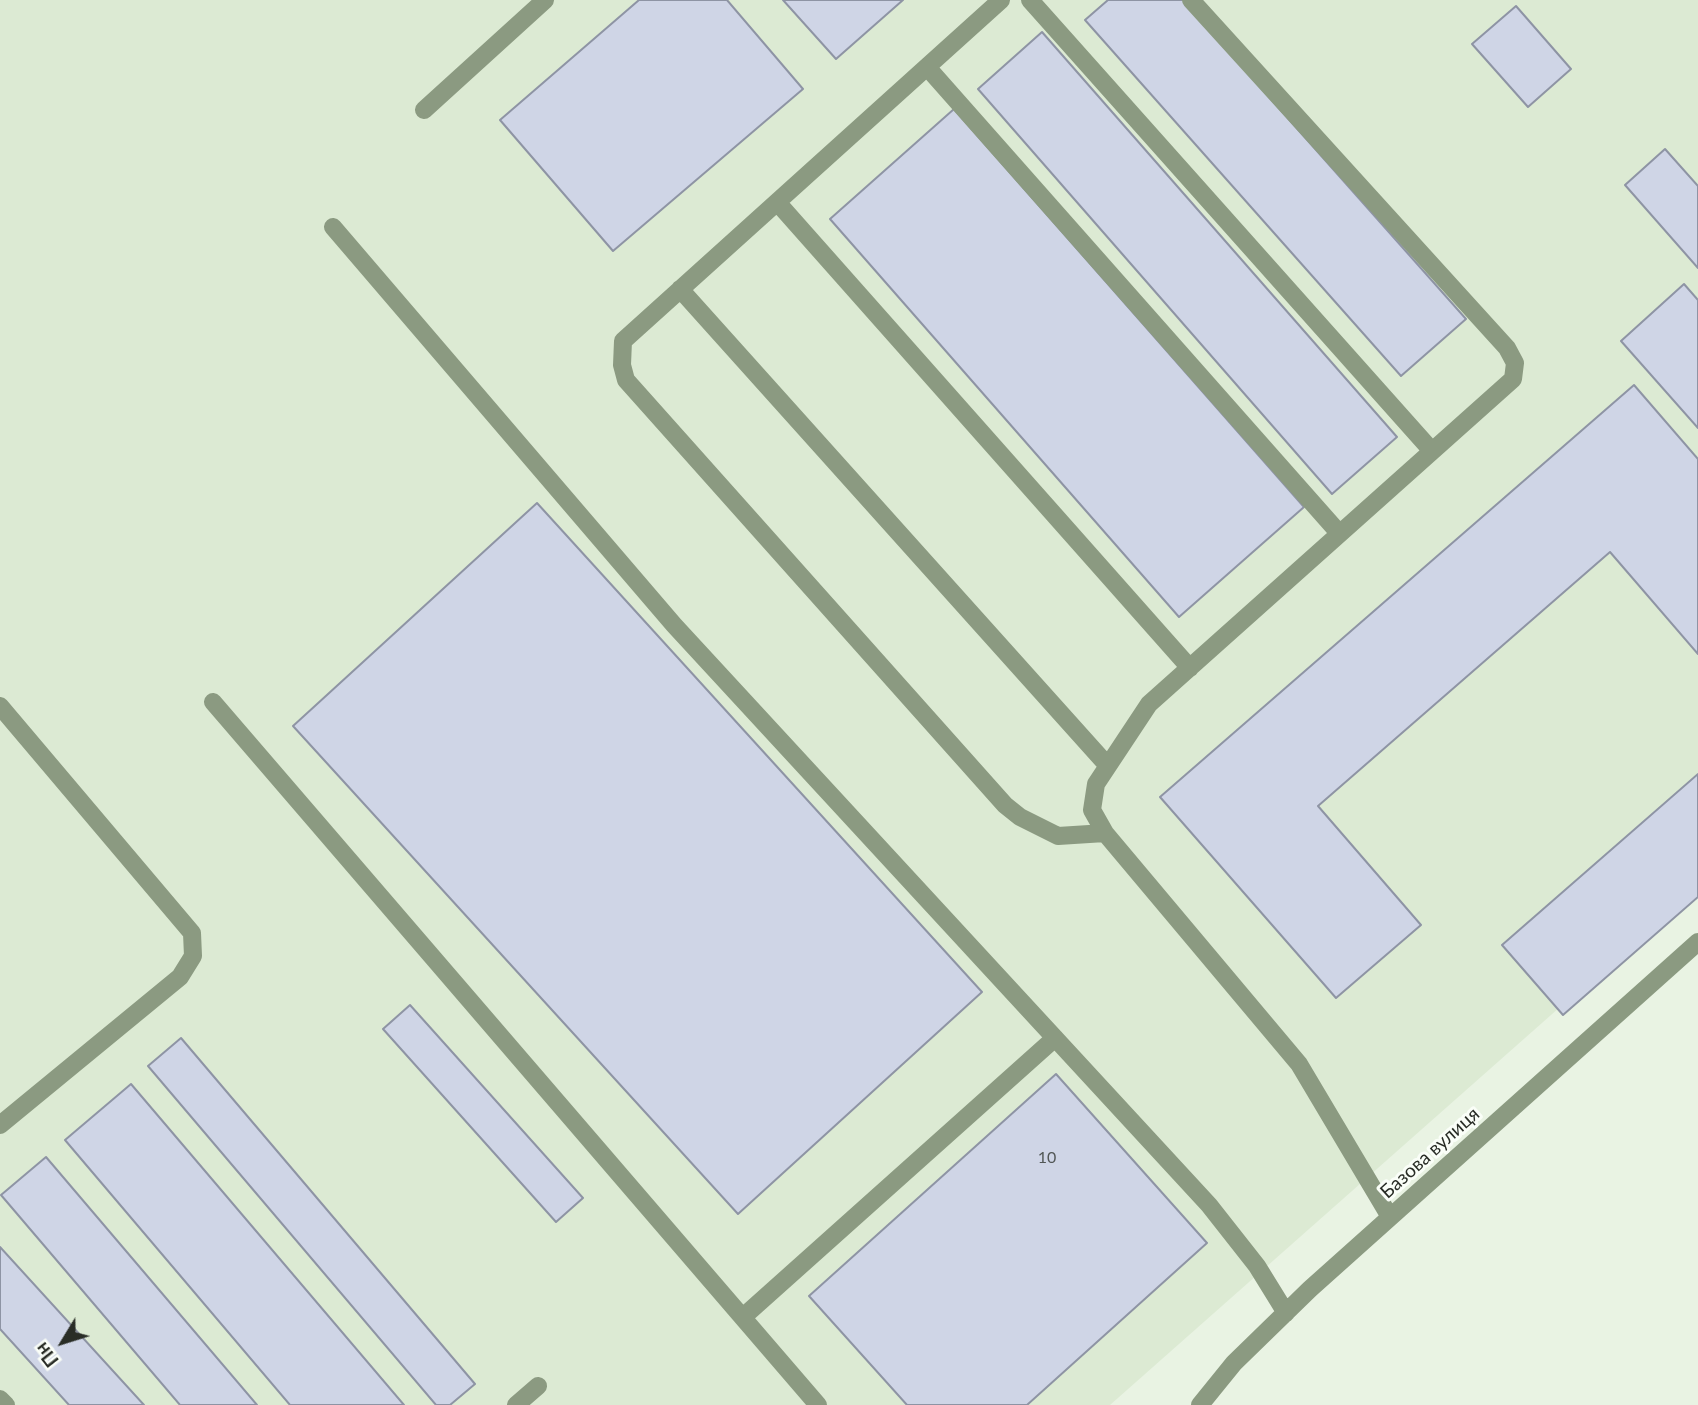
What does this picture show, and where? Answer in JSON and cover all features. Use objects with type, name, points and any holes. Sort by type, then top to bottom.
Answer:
[{"type":"street","points":[[425,110],[545,0]]},
{"type":"street","points":[[1001,0],[623,341],[622,365],[626,380],[1005,805],[1020,817],[1058,836],[1105,833]]},
{"type":"street","points":[[1030,0],[1432,451]]},
{"type":"street","points":[[1191,0],[1507,348],[1515,363],[1513,379],[1149,704],[1096,784],[1092,810],[1105,833],[1299,1064],[1390,1217]]},
{"type":"street","points":[[927,66],[1339,533]]},
{"type":"street","points":[[777,202],[1190,668]]},
{"type":"street","points":[[333,227],[674,625],[1209,1205],[1257,1266],[1286,1312]]},
{"type":"street","points":[[680,289],[1108,766]]},
{"type":"street","points":[[213,702],[818,1405]]},
{"type":"street","points":[[0,706],[192,933],[193,956],[180,977],[0,1125]]},
{"type":"street","name":"Базова вулиця","points":[[1200,1405],[1234,1363],[1286,1312],[1698,943]]},
{"type":"street","points":[[743,1317],[1055,1038]]},
{"type":"street","points":[[516,1405],[538,1386]]},
{"type":"street","points":[[0,1399],[6,1405]]},
{"type":"shaded area","points":[[0,0],[1698,0],[1698,885],[1110,1405],[0,1405]]},
{"type":"building","points":[[639,0],[727,0],[803,89],[613,251],[500,120]]},
{"type":"building","points":[[783,0],[903,0],[836,59]]},
{"type":"building","points":[[1108,0],[1183,0],[1466,319],[1401,376],[1085,20]]},
{"type":"building","points":[[1516,6],[1571,69],[1528,107],[1472,44]]},
{"type":"building","points":[[1042,32],[1397,437],[1332,494],[978,89]]},
{"type":"building","points":[[954,109],[1304,507],[1179,617],[830,219]]},
{"type":"building","points":[[1665,149],[1698,186],[1698,268],[1625,185]]},
{"type":"building","points":[[1684,284],[1698,300],[1698,428],[1621,341]]},
{"type":"building","points":[[1634,385],[1698,459],[1698,654],[1610,552],[1318,806],[1421,925],[1336,998],[1160,797]]},
{"type":"building","points":[[537,503],[982,992],[738,1214],[293,726]]},
{"type":"building","points":[[1698,774],[1698,897],[1563,1015],[1502,945]]},
{"type":"building","points":[[410,1005],[583,1198],[556,1222],[383,1029]]},
{"type":"building","points":[[181,1038],[475,1384],[450,1405],[436,1405],[148,1066]]},
{"type":"building","points":[[1056,1074],[1207,1243],[1027,1405],[907,1405],[809,1296]]},
{"type":"building","points":[[131,1084],[404,1405],[290,1405],[65,1140]]},
{"type":"building","points":[[46,1157],[257,1405],[180,1405],[1,1195]]},
{"type":"building","points":[[0,1247],[144,1405],[69,1405],[0,1329]]}]
